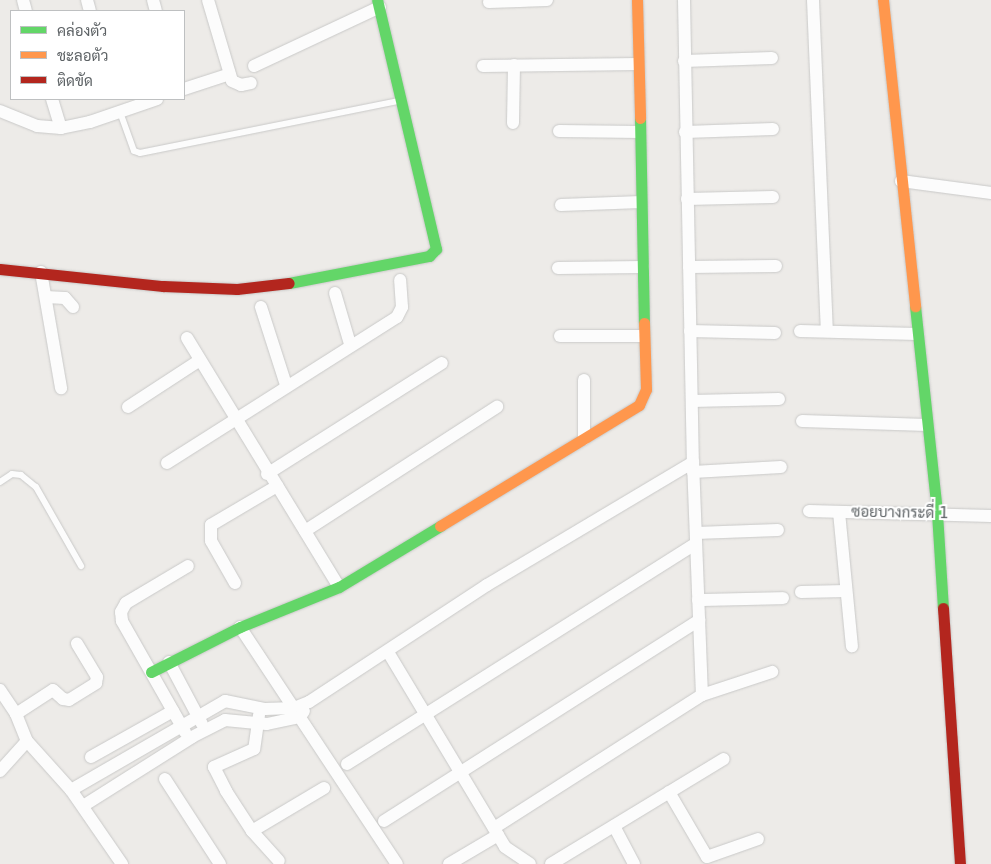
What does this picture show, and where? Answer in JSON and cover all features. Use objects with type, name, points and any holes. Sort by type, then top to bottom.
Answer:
[{"type":"street","points":[[208,0],[230,74],[237,84],[251,82]]},
{"type":"street","points":[[489,2],[547,0]]},
{"type":"street","points":[[151,672],[240,627],[339,587],[635,409],[643,400],[646,389],[637,0]]},
{"type":"street","points":[[684,0],[685,132],[693,467],[702,695]]},
{"type":"street","points":[[813,0],[827,332]]},
{"type":"street","points":[[883,0],[937,513],[960,864]]},
{"type":"street","points":[[0,269],[163,286],[237,290],[305,281],[428,256],[436,249],[436,241],[379,4],[254,66]]},
{"type":"street","points":[[684,61],[772,58]]},
{"type":"street","points":[[483,66],[638,64]]},
{"type":"street","points":[[513,124],[514,65]]},
{"type":"street","points":[[185,90],[230,74]]},
{"type":"street","points":[[52,100],[61,128]]},
{"type":"street","points":[[117,100],[120,112]]},
{"type":"street","points":[[0,111],[37,126],[61,128],[120,112],[154,100]]},
{"type":"street","points":[[685,132],[773,129]]},
{"type":"street","points":[[559,131],[640,132]]},
{"type":"street","points":[[901,181],[991,193]]},
{"type":"street","points":[[687,198],[773,197]]},
{"type":"street","points":[[561,204],[641,202]]},
{"type":"street","points":[[688,267],[776,266]]},
{"type":"street","points":[[558,268],[643,267]]},
{"type":"street","points":[[41,272],[61,388]]},
{"type":"street","points":[[166,462],[401,312],[400,280]]},
{"type":"street","points":[[335,293],[350,344]]},
{"type":"street","points":[[46,297],[65,298],[73,307]]},
{"type":"street","points":[[261,308],[286,384]]},
{"type":"street","points":[[690,331],[775,333]]},
{"type":"street","points":[[800,331],[917,334]]},
{"type":"street","points":[[560,336],[644,336]]},
{"type":"street","points":[[187,338],[268,474],[339,587]]},
{"type":"street","points":[[128,407],[200,360]]},
{"type":"street","points":[[268,474],[442,363]]},
{"type":"street","points":[[584,380],[584,439]]},
{"type":"street","points":[[692,401],[779,400]]},
{"type":"street","points":[[305,531],[497,407]]},
{"type":"street","points":[[802,421],[927,425]]},
{"type":"street","points":[[82,806],[188,739],[225,720],[258,723],[297,713],[309,702],[388,652],[487,585],[693,467],[781,467]]},
{"type":"street","points":[[235,583],[211,541],[211,525],[277,486]]},
{"type":"street","name":"ซอยบางกระดี่ 1","points":[[809,511],[937,513],[991,516]]},
{"type":"street","points":[[839,512],[852,646]]},
{"type":"street","points":[[347,764],[696,538],[778,530]]},
{"type":"street","points":[[188,566],[122,607],[122,621],[182,725],[188,739]]},
{"type":"street","points":[[801,592],[846,591]]},
{"type":"street","points":[[698,600],[783,598]]},
{"type":"street","points":[[384,821],[699,620]]},
{"type":"street","points":[[240,627],[397,864]]},
{"type":"street","points":[[16,714],[53,690],[63,699],[69,700],[96,683],[97,677],[77,644]]},
{"type":"street","points":[[388,652],[505,847],[530,864]]},
{"type":"street","points":[[169,662],[205,729]]},
{"type":"street","points":[[449,864],[702,695],[772,672]]},
{"type":"street","points":[[0,690],[16,714],[26,741],[71,790],[122,864]]},
{"type":"street","points":[[71,790],[225,701],[297,713]]},
{"type":"street","points":[[259,708],[254,749],[214,767],[226,791],[252,831],[279,862]]},
{"type":"street","points":[[91,757],[173,711]]},
{"type":"street","points":[[0,771],[26,741]]},
{"type":"street","points":[[556,863],[724,758]]},
{"type":"street","points":[[166,779],[220,864]]},
{"type":"street","points":[[252,831],[324,788]]},
{"type":"street","points":[[669,792],[707,857],[758,839]]},
{"type":"street","points":[[614,826],[634,864]]},
{"type":"lane","points":[[120,112],[134,151],[140,153],[403,100]]},
{"type":"lane","points":[[0,482],[12,474],[21,475],[36,487],[81,566]]},
{"type":"traffic: fast","points":[[289,283],[429,256],[436,249],[377,0]]},
{"type":"traffic: fast","points":[[640,118],[644,323]]},
{"type":"traffic: fast","points":[[915,306],[937,513],[943,608]]},
{"type":"traffic: fast","points":[[151,672],[240,627],[339,587],[440,526]]},
{"type":"traffic: slow","points":[[637,0],[640,118]]},
{"type":"traffic: slow","points":[[883,0],[915,306]]},
{"type":"traffic: slow","points":[[440,526],[639,405],[646,389],[644,323]]},
{"type":"traffic: jam","points":[[0,269],[163,286],[237,289],[289,283]]},
{"type":"traffic: jam","points":[[943,608],[960,864]]}]
